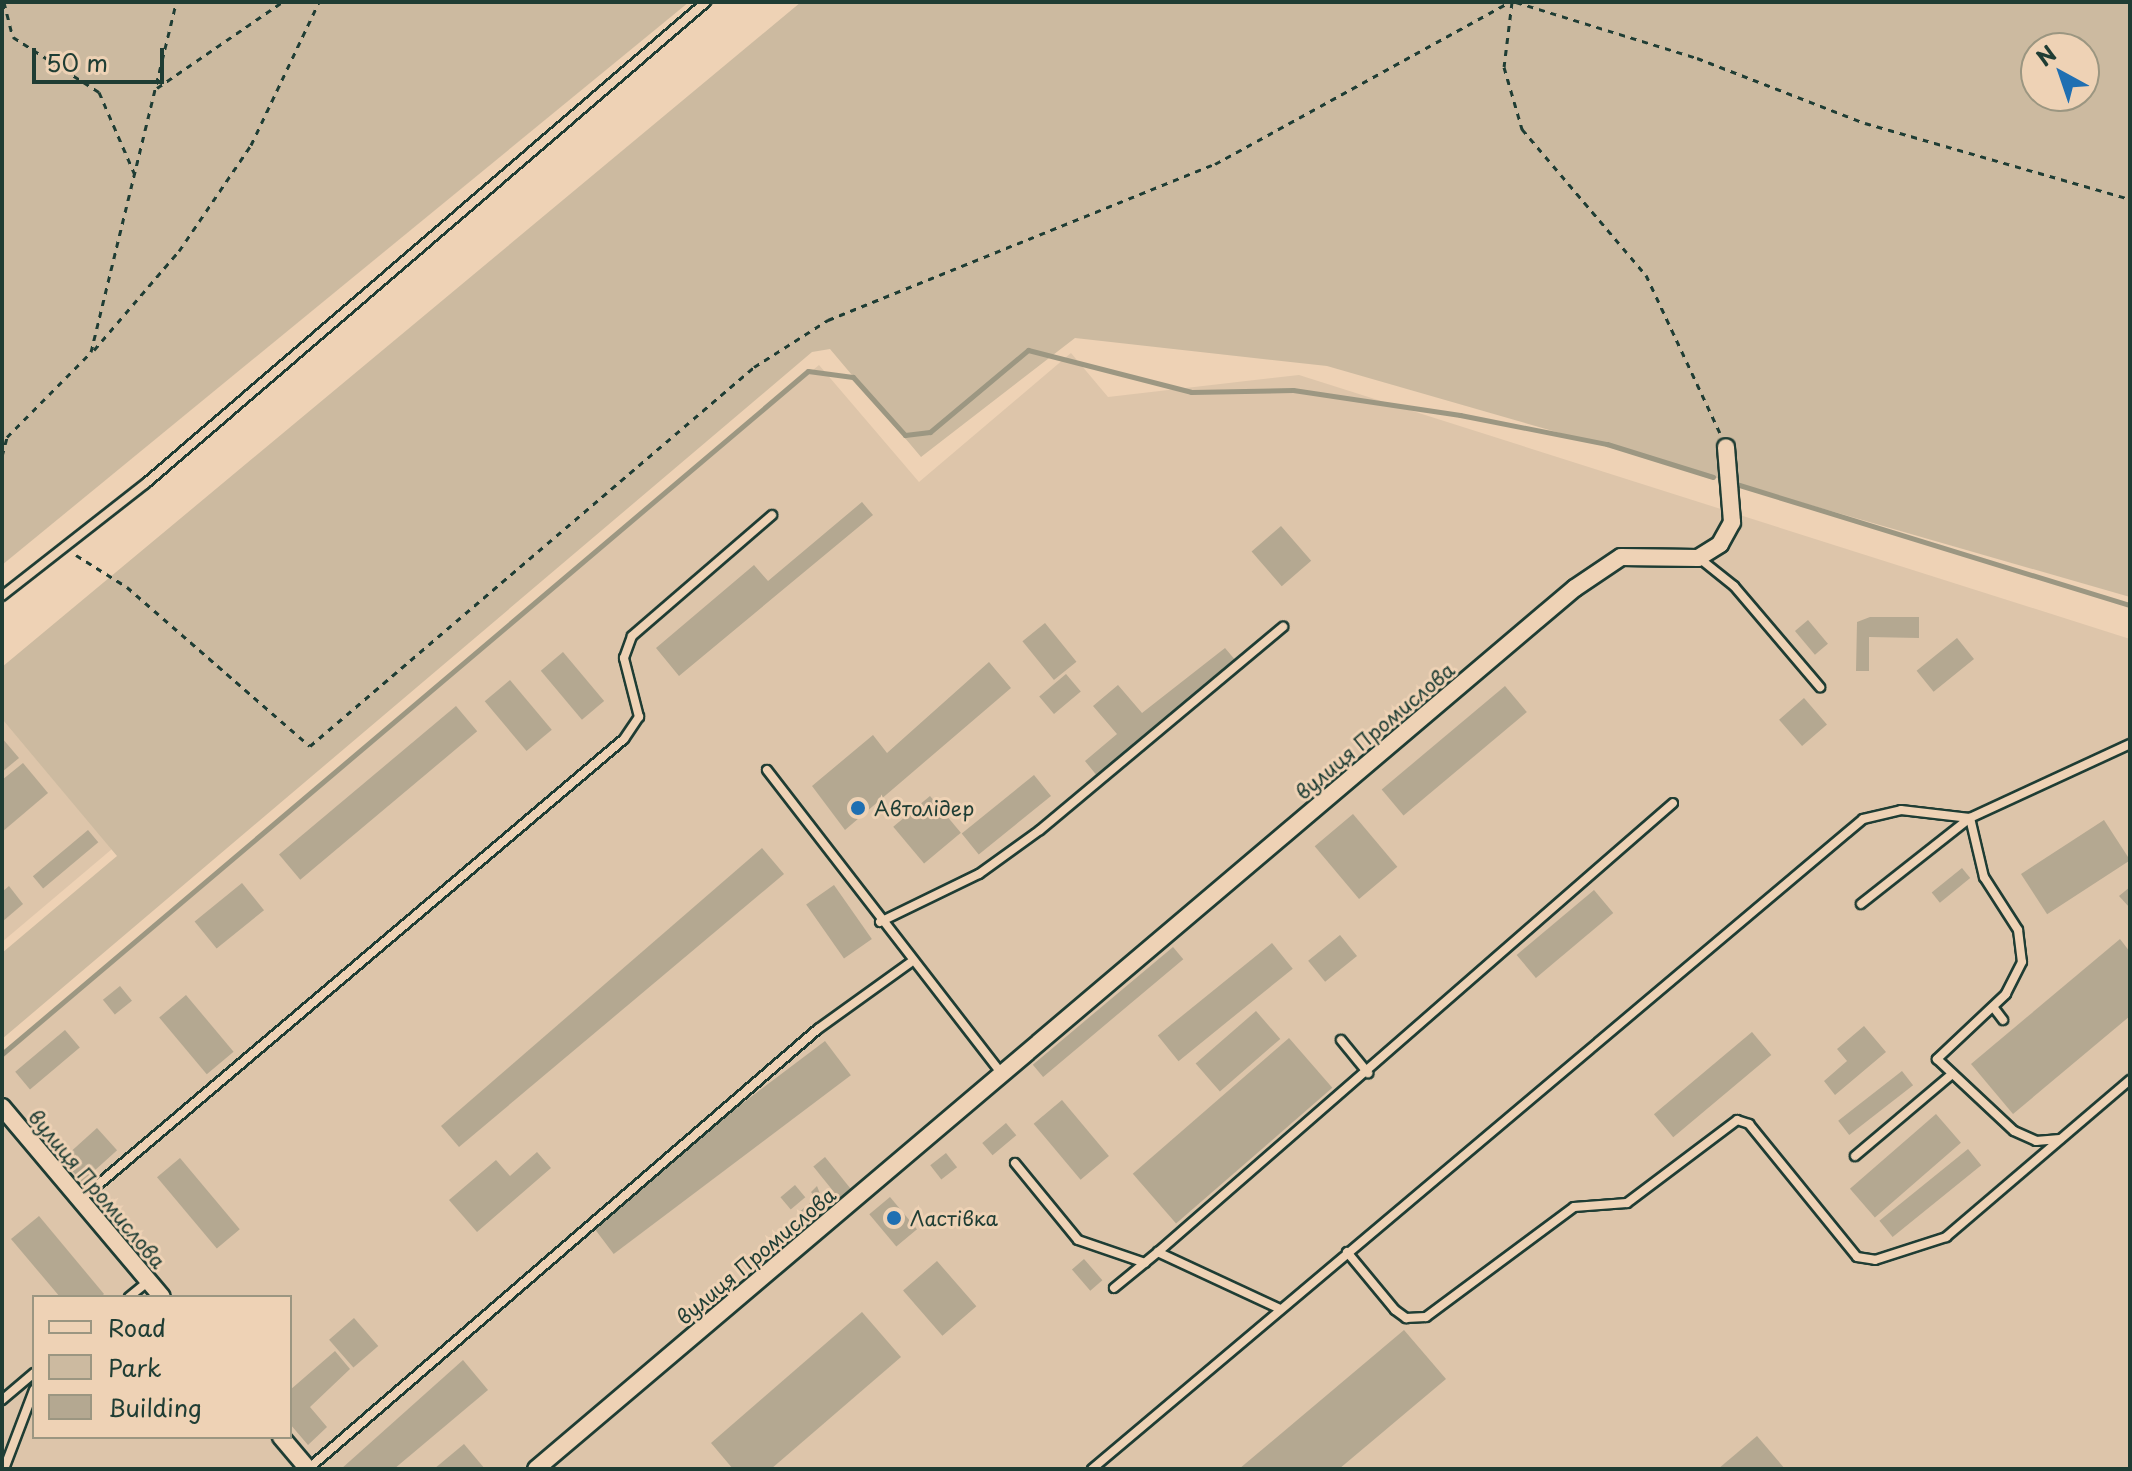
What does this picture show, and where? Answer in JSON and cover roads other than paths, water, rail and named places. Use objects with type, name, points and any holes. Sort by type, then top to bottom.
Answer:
[{"type":"street","points":[[1698,558],[1720,544],[1732,522],[1726,447]]},
{"type":"street","name":"вулиця Промислова","points":[[536,1469],[1585,580],[1643,552],[1698,558]]},
{"type":"street","name":"вулиця Промислова","points":[[2,1107],[160,1295]]},
{"type":"street","points":[[283,1439],[308,1469]]},
{"type":"lane","points":[[2,596],[66,550],[706,2]]},
{"type":"lane","points":[[80,1200],[624,739],[639,717],[624,658],[632,636],[772,515]]},
{"type":"lane","points":[[1698,558],[1734,586],[1820,687]]},
{"type":"lane","points":[[880,922],[979,874],[1040,830],[1283,627]]},
{"type":"lane","points":[[1861,904],[1970,818],[2130,744]]},
{"type":"lane","points":[[767,770],[910,963],[1002,1074]]},
{"type":"lane","points":[[1114,1288],[1368,1073],[1673,803]]},
{"type":"lane","points":[[1092,1469],[1863,819],[1901,810],[1970,818]]},
{"type":"lane","points":[[1970,818],[1984,877],[2022,944],[2016,979],[1994,1008],[1938,1055],[1951,1075],[2014,1131],[2036,1141],[2060,1139]]},
{"type":"lane","points":[[308,1469],[818,1029],[910,963]]},
{"type":"lane","points":[[1994,1008],[2003,1020]]},
{"type":"lane","points":[[1341,1040],[1368,1073]]},
{"type":"lane","points":[[1855,1156],[1951,1075]]},
{"type":"lane","points":[[1347,1252],[1395,1310],[1406,1318],[1426,1317],[1574,1207],[1627,1203],[1737,1120],[1749,1124],[1857,1257],[1875,1260],[1946,1237],[2130,1080]]},
{"type":"lane","points":[[1015,1163],[1078,1240],[1145,1263]]},
{"type":"lane","points":[[1158,1252],[1280,1309]]},
{"type":"lane","points":[[132,1295],[149,1281]]},
{"type":"lane","points":[[2,1400],[32,1375]]},
{"type":"lane","points":[[4,1469],[32,1395]]},
{"type":"waterway","points":[[2,1054],[808,371],[853,377],[905,435],[930,432],[1028,350],[1191,392],[1293,390],[1460,415],[1607,444],[1713,477]]},
{"type":"waterway","points":[[1736,484],[2130,605]]},
{"type":"place","name":"Автолідер","points":[[858,808]]},
{"type":"place","name":"Ластівка","points":[[894,1218]]}]
